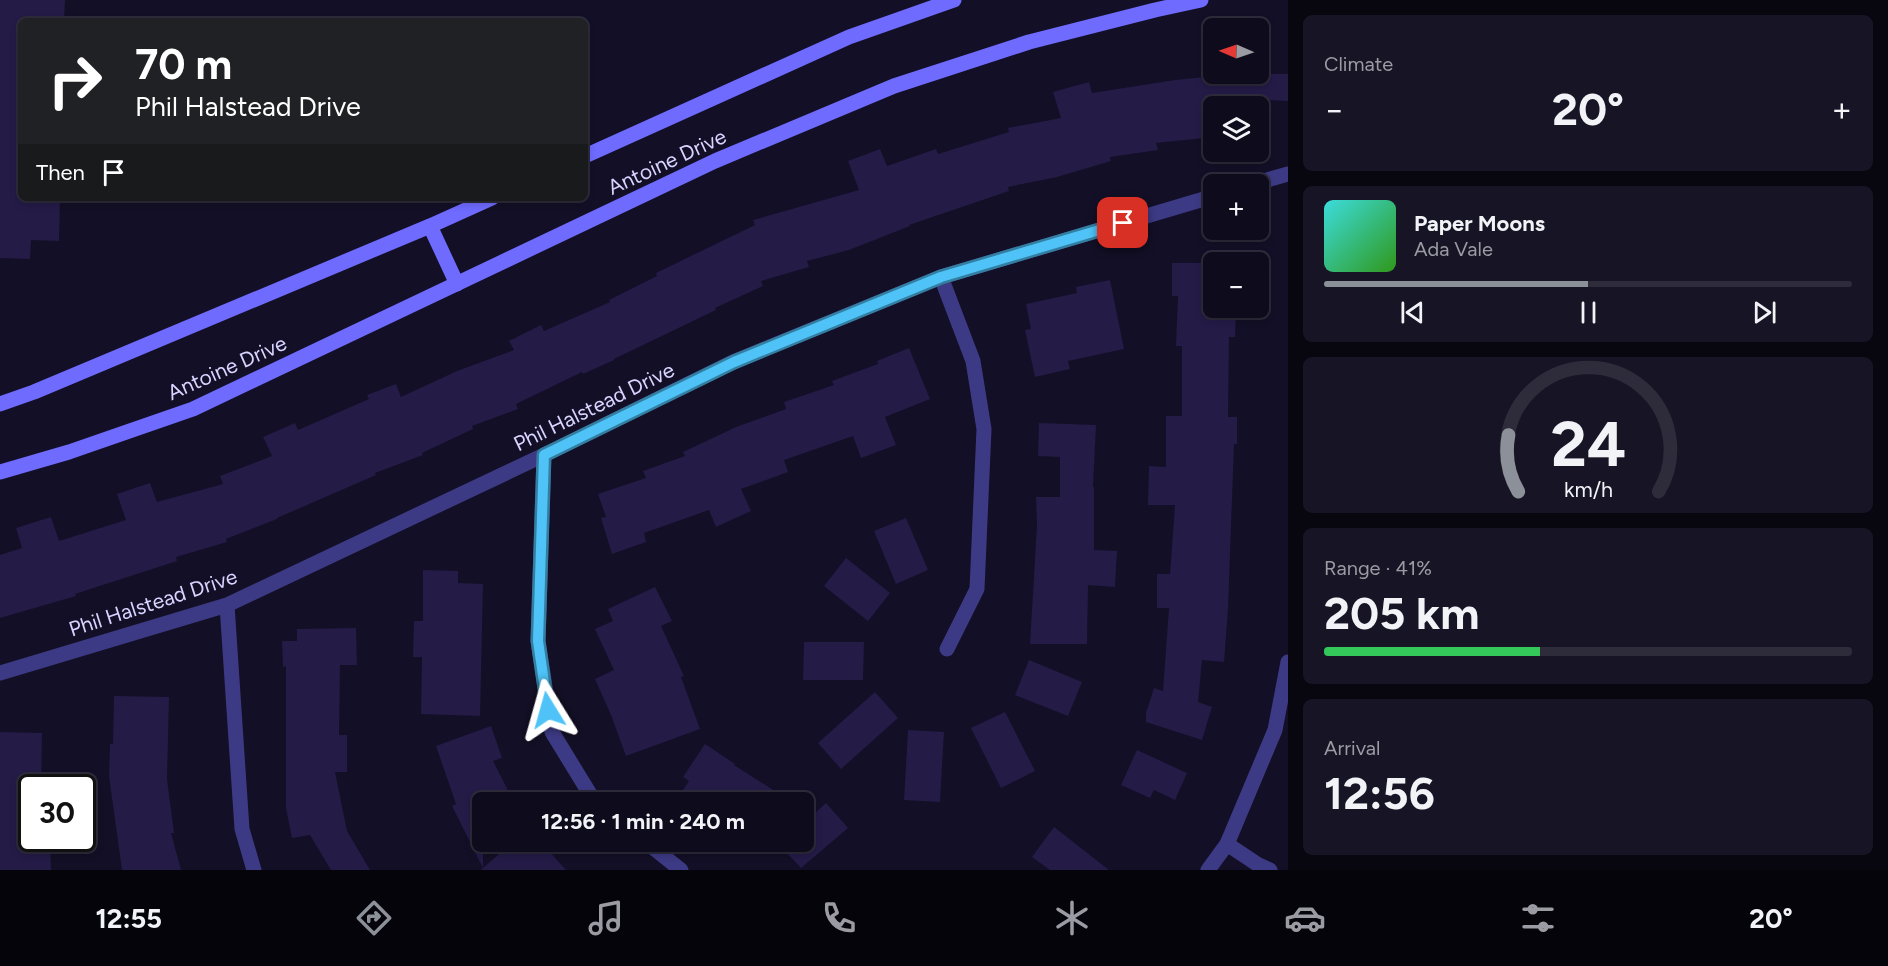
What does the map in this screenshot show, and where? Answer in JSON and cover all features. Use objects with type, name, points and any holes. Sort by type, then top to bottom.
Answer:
[{"type":"main road","name":"Antoine Drive","points":[[588,155],[849,36],[954,0]]},
{"type":"main road","name":"Antoine Drive","points":[[0,472],[69,452],[193,409],[715,161],[894,86],[1029,42],[1154,5],[1201,0]]},
{"type":"main road","points":[[0,404],[34,392],[485,201]]},
{"type":"main road","points":[[430,226],[457,284]]},
{"type":"street","points":[[1269,179],[1288,174]]},
{"type":"street","name":"Phil Halstead Drive","points":[[0,673],[227,604],[544,455],[734,362],[941,277],[1203,199]]},
{"type":"street","points":[[941,277],[972,361],[984,429],[977,589],[947,649]]},
{"type":"street","points":[[544,455],[538,641],[552,732],[589,792]]},
{"type":"street","points":[[227,604],[242,829],[254,870]]},
{"type":"street","points":[[1208,870],[1227,844],[1275,730],[1288,662]]},
{"type":"street","points":[[1227,844],[1270,870]]},
{"type":"street","points":[[658,852],[681,870]]},
{"type":"building","points":[[0,0],[65,0],[64,18],[18,18],[18,201],[60,201],[59,241],[31,240],[30,259],[0,258]]},
{"type":"building","points":[[1269,74],[1288,74],[1288,101],[1269,100],[1269,96],[1203,96],[1203,138],[1156,143],[1158,150],[1110,157],[1111,161],[1057,177],[1008,187],[1009,191],[909,225],[849,250],[807,261],[809,267],[761,281],[763,286],[715,308],[716,310],[614,360],[583,374],[582,372],[516,404],[518,409],[472,426],[473,429],[422,453],[423,455],[375,473],[376,475],[277,519],[226,539],[227,542],[176,557],[177,561],[75,594],[76,596],[0,618],[0,555],[22,548],[16,528],[51,517],[59,541],[126,520],[117,494],[150,483],[157,502],[223,484],[220,476],[272,456],[263,437],[295,423],[298,430],[369,399],[367,395],[396,384],[401,397],[457,371],[514,350],[509,341],[541,325],[544,331],[610,302],[609,300],[657,276],[656,273],[755,225],[753,220],[859,190],[848,161],[880,149],[887,166],[936,149],[938,154],[1009,132],[1008,128],[1061,118],[1053,92],[1089,82],[1092,93],[1203,77],[1203,84],[1269,84]]},
{"type":"building","points":[[1172,263],[1203,263],[1203,318],[1236,318],[1235,337],[1229,337],[1228,417],[1237,417],[1237,444],[1234,444],[1224,662],[1202,660],[1198,702],[1212,707],[1202,740],[1146,722],[1146,713],[1154,688],[1163,691],[1169,608],[1157,608],[1157,574],[1170,574],[1175,505],[1148,505],[1149,466],[1166,467],[1166,416],[1182,416],[1182,346],[1176,346],[1178,296],[1172,296]]},
{"type":"building","points":[[1110,280],[1124,349],[1068,361],[1070,369],[1035,377],[1025,330],[1031,329],[1026,304],[1077,293],[1076,287]]},
{"type":"building","points":[[909,348],[930,399],[885,417],[896,445],[861,458],[853,436],[784,460],[788,472],[741,489],[751,511],[716,527],[709,510],[644,533],[646,542],[612,554],[601,518],[606,517],[598,494],[646,478],[643,471],[685,456],[683,452],[736,427],[786,409],[784,402],[834,385],[832,381],[878,364],[877,361]]},
{"type":"building","points":[[1039,423],[1096,425],[1093,487],[1094,550],[1117,551],[1115,587],[1088,585],[1087,644],[1030,644],[1037,525],[1036,497],[1060,497],[1060,457],[1038,456]]},
{"type":"building","points":[[906,518],[928,570],[896,584],[874,531]]},
{"type":"building","points":[[846,558],[890,593],[868,621],[824,586]]},
{"type":"building","points":[[423,570],[458,571],[458,583],[483,584],[480,716],[421,714],[422,657],[413,657],[414,621],[423,621]]},
{"type":"building","points":[[655,587],[672,621],[661,626],[684,676],[681,677],[700,729],[626,756],[595,679],[614,670],[595,629],[613,621],[608,609]]},
{"type":"building","points":[[356,628],[357,665],[340,665],[339,735],[347,735],[347,772],[335,772],[347,831],[370,870],[331,870],[310,835],[292,838],[286,808],[286,666],[283,667],[282,641],[297,641],[297,629]]},
{"type":"building","points":[[804,642],[864,642],[863,680],[803,680]]},
{"type":"building","points":[[1029,660],[1082,682],[1068,716],[1015,695]]},
{"type":"building","points":[[875,692],[898,718],[841,769],[818,743]]},
{"type":"building","points":[[114,696],[169,697],[167,779],[174,833],[171,833],[181,870],[122,870],[109,776],[110,744],[113,744]]},
{"type":"building","points":[[1005,712],[1035,771],[1001,788],[971,728]]},
{"type":"building","points":[[491,726],[502,758],[493,761],[509,792],[472,792],[472,846],[452,806],[456,804],[436,746]]},
{"type":"building","points":[[908,730],[944,732],[940,802],[904,800]]},
{"type":"building","points":[[0,732],[42,733],[41,774],[18,774],[18,852],[50,852],[51,870],[0,870]]},
{"type":"building","points":[[705,744],[776,792],[682,792],[689,781],[683,777]]},
{"type":"building","points":[[1137,750],[1187,773],[1175,800],[1154,790],[1150,798],[1121,785]]},
{"type":"building","points":[[826,803],[848,828],[801,868],[786,852],[814,852],[814,814]]},
{"type":"building","points":[[1054,827],[1109,870],[1050,870],[1032,857]]},
{"type":"building","points":[[475,852],[483,852],[483,868]]},
{"type":"building","points":[[502,852],[550,852],[566,870],[481,870]]},
{"type":"route","points":[[548,710],[538,641],[544,455],[734,362],[941,277],[1123,223]]}]
